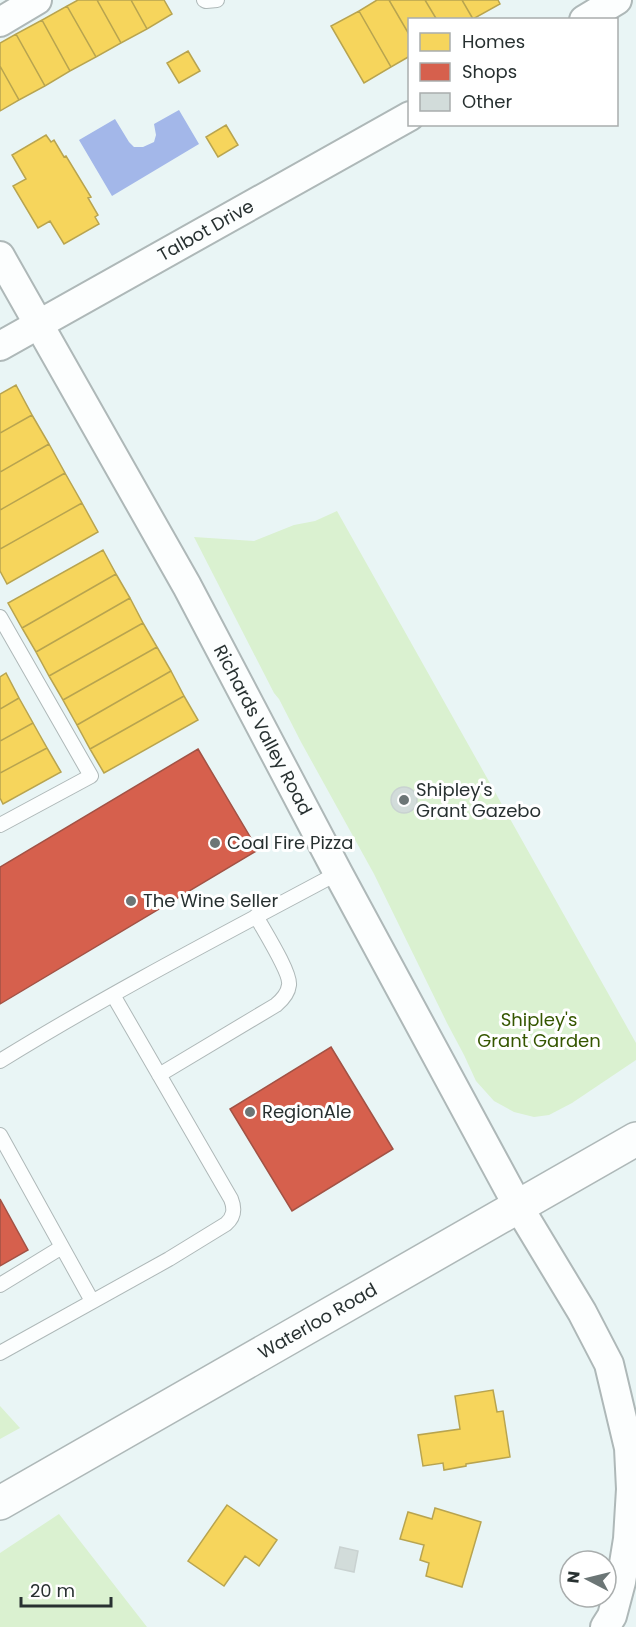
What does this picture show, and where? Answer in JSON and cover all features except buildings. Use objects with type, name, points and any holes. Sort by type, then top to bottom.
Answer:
[{"type":"main road","name":"Waterloo Road","points":[[0,1503],[636,1138]]},
{"type":"street","points":[[0,22],[38,0]]},
{"type":"street","points":[[584,12],[617,0]]},
{"type":"street","name":"Talbot Drive","points":[[0,346],[408,117]]},
{"type":"street","name":"Richards Valley Road","points":[[0,256],[187,586],[338,873],[518,1206],[582,1311],[609,1364],[629,1448],[631,1489],[628,1539],[621,1582],[612,1616],[605,1627]]},
{"type":"lane","points":[[204,0],[218,0]]},
{"type":"lane","points":[[0,617],[92,776],[0,825]]},
{"type":"lane","points":[[0,1061],[113,995],[338,873]]},
{"type":"lane","points":[[159,1075],[276,1005],[285,996],[289,979],[256,916]]},
{"type":"lane","points":[[0,1353],[169,1259],[226,1224],[234,1213],[231,1199],[113,995]]},
{"type":"lane","points":[[0,1136],[92,1301]]},
{"type":"lane","points":[[0,1284],[62,1247]]},
{"type":"green space","name":"Shipley's Grant Garden","points":[[337,511],[636,1043],[636,1060],[572,1103],[549,1115],[534,1117],[514,1112],[494,1101],[476,1081],[374,874],[274,693],[194,537],[254,541],[294,525],[315,521]]},
{"type":"green space","points":[[0,1406],[20,1428],[0,1439]]},
{"type":"green space","points":[[59,1514],[147,1627],[0,1627],[0,1553]]},
{"type":"water","points":[[179,110],[199,144],[112,196],[79,140],[115,119],[134,147],[143,147],[154,142],[156,135],[154,124]]},
{"type":"place","name":"Shipley's Grant Gazebo","points":[[404,800]]},
{"type":"place","name":"Coal Fire Pizza","points":[[215,843]]},
{"type":"place","name":"The Wine Seller","points":[[131,901]]},
{"type":"place","name":"RegionAle","points":[[250,1112]]}]
